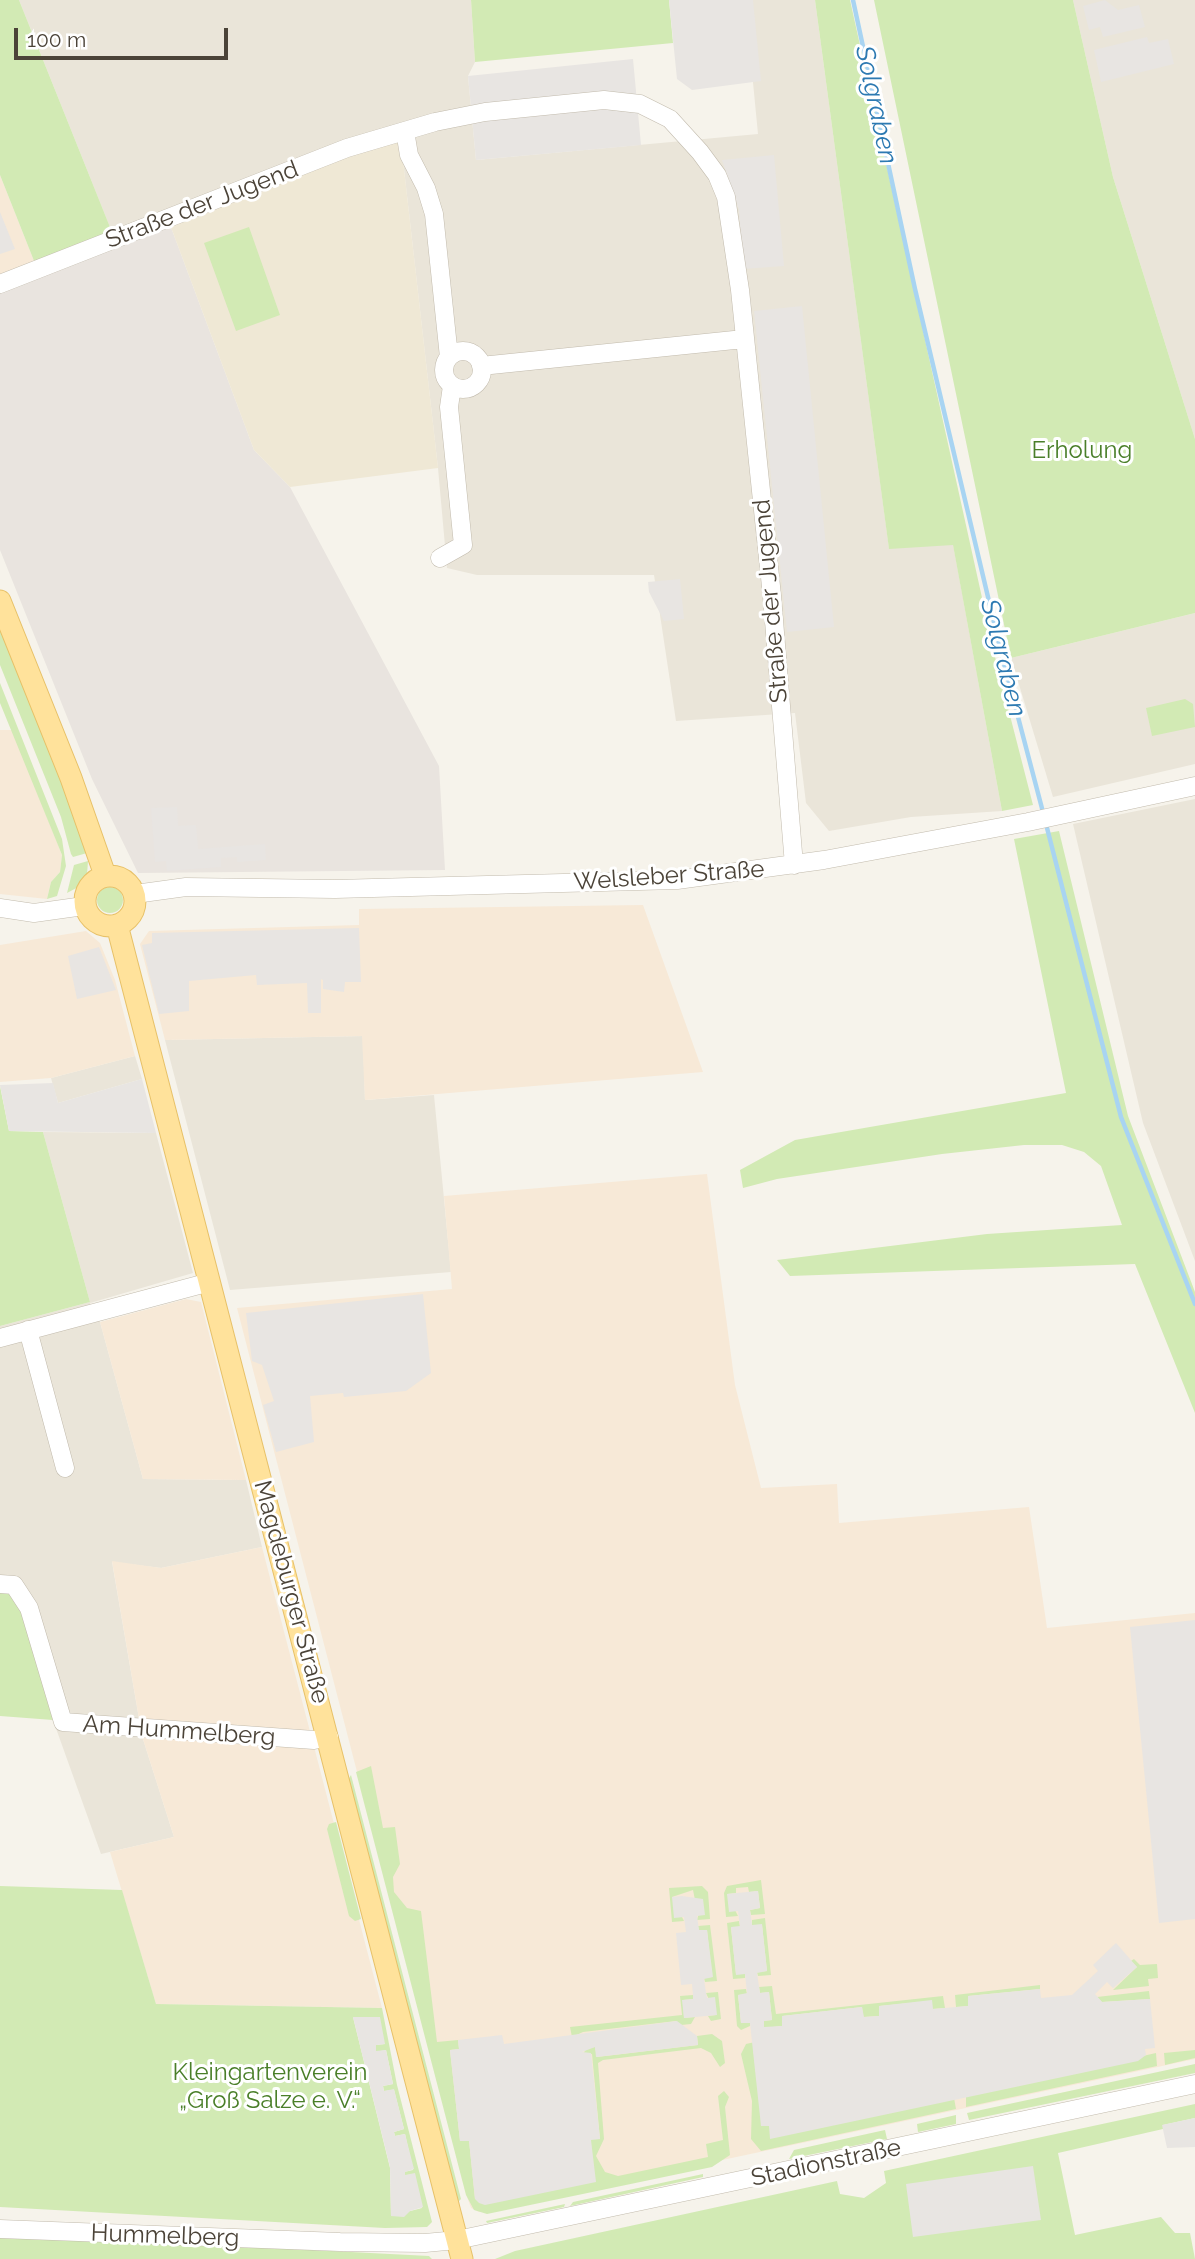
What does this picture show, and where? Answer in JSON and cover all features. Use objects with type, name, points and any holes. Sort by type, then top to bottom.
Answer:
[{"type":"main road","points":[[0,601],[71,778],[105,876]]},
{"type":"main road","points":[[105,876],[122,878],[135,894],[131,915],[117,925],[108,926],[94,921],[85,906],[87,888],[94,880],[105,876]]},
{"type":"main road","name":"Magdeburger Straße","points":[[117,925],[329,1737],[459,2250]]},
{"type":"street","name":"Straße der Jugend","points":[[0,284],[347,148],[405,131],[485,112],[604,100],[640,104],[670,119],[706,160],[726,197],[772,596],[794,864]]},
{"type":"street","points":[[405,131],[410,155],[426,188],[433,214],[449,357],[444,375],[452,386],[463,389],[478,381],[481,366],[475,355],[468,352],[449,357]]},
{"type":"street","points":[[481,366],[744,338]]},
{"type":"street","points":[[440,558],[463,545],[449,407],[452,386]]},
{"type":"street","name":"Welsleber Straße","points":[[135,894],[186,887],[335,889],[677,880],[794,864],[1047,818],[1195,786]]},
{"type":"street","points":[[0,908],[34,913],[85,906]]},
{"type":"street","points":[[0,1338],[210,1282]]},
{"type":"street","points":[[28,1330],[65,1468]]},
{"type":"street","name":"Am Hummelberg","points":[[0,1584],[14,1586],[29,1608],[63,1722],[314,1740],[329,1737]]},
{"type":"street","name":"Stadionstraße","points":[[459,2250],[1195,2084]]},
{"type":"street","name":"Hummelberg","points":[[0,2229],[425,2243],[459,2250]]},
{"type":"shaded area","points":[[19,0],[471,0],[475,62],[468,76],[476,160],[758,134],[745,0],[815,0],[889,548],[953,544],[1002,811],[911,817],[829,831],[806,803],[795,713],[676,721],[654,575],[477,575],[447,568],[400,134],[116,242]]},
{"type":"shaded area","points":[[669,0],[753,0],[761,81],[692,90],[677,79]]},
{"type":"shaded area","points":[[1073,0],[1195,0],[1195,439],[1113,177]]},
{"type":"shaded area","points":[[1105,0],[1118,10],[1139,5],[1145,27],[1103,37],[1100,27],[1089,30],[1083,6]]},
{"type":"shaded area","points":[[1147,37],[1149,43],[1168,39],[1174,64],[1101,82],[1094,50]]},
{"type":"shaded area","points":[[633,59],[641,145],[476,160],[468,76]]},
{"type":"shaded area","points":[[400,134],[438,468],[290,487],[254,450],[169,222]]},
{"type":"shaded area","points":[[774,155],[784,266],[743,269],[739,210],[722,160]]},
{"type":"shaded area","points":[[0,175],[38,271],[0,286]]},
{"type":"shaded area","points":[[0,212],[15,249],[0,254]]},
{"type":"shaded area","points":[[169,222],[254,450],[290,487],[439,766],[445,870],[138,873],[92,779],[0,550],[0,286]]},
{"type":"shaded area","points":[[802,306],[834,627],[787,632],[754,311]]},
{"type":"shaded area","points":[[680,579],[684,619],[664,621],[649,592],[648,582]]},
{"type":"shaded area","points":[[1195,613],[1195,764],[1053,797],[1011,658]]},
{"type":"shaded area","points":[[0,730],[13,730],[62,855],[60,872],[51,882],[47,899],[0,894]]},
{"type":"shaded area","points":[[1195,799],[1195,1261],[1143,1123],[1073,824]]},
{"type":"shaded area","points":[[177,807],[178,826],[196,825],[198,849],[265,844],[266,860],[237,862],[237,857],[221,858],[221,867],[167,871],[166,861],[155,862],[151,808]]},
{"type":"shaded area","points":[[643,905],[703,1072],[365,1100],[362,1036],[165,1040],[140,944],[149,931],[359,925],[359,909]]},
{"type":"shaded area","points":[[359,928],[361,982],[345,982],[344,992],[323,989],[321,979],[321,1013],[308,1013],[307,983],[257,985],[256,975],[189,981],[189,1011],[159,1014],[142,945],[152,943],[152,933]]},
{"type":"shaded area","points":[[86,931],[100,943],[115,980],[135,1056],[51,1078],[0,1082],[0,945]]},
{"type":"shaded area","points":[[99,947],[116,990],[77,999],[68,956]]},
{"type":"shaded area","points":[[363,1036],[365,1100],[434,1095],[451,1272],[230,1290],[165,1040]]},
{"type":"shaded area","points":[[135,1056],[142,1079],[58,1103],[51,1078]]},
{"type":"shaded area","points":[[142,1079],[156,1133],[9,1131],[0,1085],[53,1083],[58,1103]]},
{"type":"shaded area","points":[[43,1132],[156,1133],[193,1273],[90,1303],[100,1322],[143,1479],[246,1480],[262,1547],[161,1568],[112,1562],[142,1736],[174,1837],[101,1854],[53,1720],[0,1590],[0,1326],[90,1302]]},
{"type":"shaded area","points":[[707,1174],[735,1385],[761,1488],[837,1484],[839,1523],[1029,1507],[1047,1628],[1195,1613],[1195,2059],[479,2212],[471,2208],[467,2197],[237,1308],[452,1289],[444,1196]]},
{"type":"shaded area","points":[[423,1294],[431,1373],[406,1391],[344,1397],[343,1393],[310,1396],[314,1442],[276,1452],[263,1405],[274,1401],[262,1365],[252,1361],[246,1313]]},
{"type":"shaded area","points":[[186,1299],[201,1302],[246,1480],[143,1479],[100,1322]]},
{"type":"shaded area","points":[[262,1547],[382,2008],[156,2004],[110,1852],[174,1837],[142,1736],[112,1561],[161,1568]]},
{"type":"shaded area","points":[[1195,1620],[1195,1919],[1159,1923],[1130,1627]]},
{"type":"shaded area","points":[[758,1891],[760,1908],[750,1910],[752,1925],[762,1924],[767,1971],[757,1973],[760,1993],[769,1992],[772,2020],[764,2021],[764,2027],[782,2026],[782,2016],[862,2007],[864,2017],[879,2016],[879,2006],[932,2000],[933,2009],[968,2006],[968,1996],[1040,1989],[1041,1998],[1072,1995],[1098,1971],[1093,1965],[1116,1943],[1137,1967],[1113,1988],[1107,1982],[1095,1994],[1102,2002],[1150,1999],[1155,2048],[1145,2049],[1146,2055],[1138,2061],[770,2139],[769,2126],[761,2126],[750,2023],[741,2023],[738,1995],[747,1993],[745,1974],[736,1975],[731,1927],[740,1926],[738,1911],[729,1912],[727,1894]]},
{"type":"shaded area","points":[[672,1897],[703,1899],[705,1915],[697,1916],[699,1930],[707,1930],[713,1977],[704,1979],[707,1998],[715,1997],[717,2015],[684,2018],[682,2000],[693,1999],[692,1984],[681,1985],[676,1933],[686,1932],[684,1917],[674,1918]]},
{"type":"shaded area","points":[[353,2017],[380,2017],[385,2044],[376,2045],[376,2051],[386,2050],[393,2084],[383,2086],[384,2091],[394,2089],[404,2129],[394,2132],[395,2136],[405,2134],[414,2169],[405,2172],[405,2175],[415,2173],[423,2207],[410,2211],[404,2217],[391,2216],[390,2167]]},
{"type":"shaded area","points":[[677,2021],[697,2036],[698,2045],[596,2057],[595,2047],[582,2052],[591,2053],[600,2139],[591,2140],[596,2182],[485,2205],[475,2199],[469,2141],[460,2141],[450,2050],[459,2049],[458,2040],[502,2035],[504,2044]]},
{"type":"shaded area","points":[[1195,2118],[1195,2147],[1167,2148],[1162,2125]]},
{"type":"shaded area","points":[[1033,2166],[1041,2220],[913,2237],[906,2184]]},
{"type":"green space","points":[[0,0],[19,0],[116,242],[38,271],[0,175]]},
{"type":"green space","points":[[471,0],[669,0],[673,43],[475,62]]},
{"type":"green space","points":[[815,0],[850,0],[996,661],[1033,805],[1002,811],[953,545],[889,549]]},
{"type":"green space","name":"Erholung","points":[[874,0],[1073,0],[1113,177],[1195,439],[1195,613],[1011,658]]},
{"type":"green space","points":[[249,227],[280,315],[236,331],[204,243]]},
{"type":"green space","points":[[0,621],[66,787],[87,853],[73,857],[71,854],[61,817],[0,665]]},
{"type":"green space","points":[[0,683],[62,839],[66,866],[57,896],[47,899],[51,882],[60,872],[62,855],[0,703]]},
{"type":"green space","points":[[1185,699],[1193,704],[1195,727],[1152,736],[1146,708]]},
{"type":"green space","points":[[1059,831],[1128,1116],[1195,1292],[1195,1413],[1135,1264],[790,1276],[777,1260],[987,1234],[1122,1225],[1101,1166],[1084,1152],[1062,1145],[1024,1145],[942,1154],[777,1179],[743,1188],[740,1170],[795,1140],[1066,1093],[1014,839]]},
{"type":"green space","points":[[88,861],[87,875],[82,885],[67,893],[74,865]]},
{"type":"green space","points":[[110,887],[119,891],[123,900],[119,909],[110,913],[101,909],[97,900],[101,891]]},
{"type":"green space","points":[[0,1086],[9,1131],[43,1132],[90,1302],[0,1326]]},
{"type":"green space","points":[[0,1590],[13,1591],[23,1608],[53,1720],[0,1716]]},
{"type":"green space","points":[[371,1766],[383,1828],[395,1827],[400,1864],[393,1877],[394,1892],[407,1908],[421,1911],[437,2042],[458,2040],[459,2049],[450,2050],[460,2141],[469,2140],[475,2199],[591,2139],[600,2139],[592,2054],[582,2055],[587,2048],[595,2047],[597,2057],[698,2045],[697,2036],[712,2034],[722,2041],[725,2063],[720,2067],[711,2053],[701,2048],[603,2060],[598,2063],[604,2139],[596,2156],[605,2172],[618,2176],[708,2157],[706,2144],[723,2140],[718,2096],[724,2091],[729,2097],[725,2107],[730,2155],[712,2167],[487,2214],[474,2210],[466,2195],[356,1772]]},
{"type":"green space","points":[[351,1775],[461,2199],[457,2203],[348,1780]]},
{"type":"green space","points":[[336,1822],[361,1919],[355,1921],[349,1916],[327,1829],[329,1824]]},
{"type":"green space","points":[[761,1880],[765,1914],[751,1915],[750,1910],[760,1908],[758,1891],[749,1892],[748,1887],[736,1888],[736,1893],[727,1894],[738,1916],[726,1917],[724,1893],[727,1886]]},
{"type":"green space","name":"Kleingartenverein „Groß Salze e. V.“","points":[[0,1886],[122,1890],[156,2004],[382,2008],[397,2085],[432,2222],[427,2227],[385,2228],[0,2207]],"holes":[[[353,2017],[385,2044],[376,2045],[376,2052],[386,2050],[393,2084],[383,2086],[384,2091],[394,2090],[404,2129],[394,2132],[395,2136],[405,2134],[413,2170],[404,2172],[422,2208],[391,2216],[390,2168]]]},
{"type":"green space","points":[[702,1886],[708,1892],[710,1919],[697,1920],[703,1899],[695,1900],[693,1890],[672,1897],[684,1921],[672,1922],[669,1888]]},
{"type":"green space","points":[[765,1918],[771,1975],[758,1976],[757,1972],[767,1971],[762,1925],[752,1925],[752,1920]]},
{"type":"green space","points":[[739,1921],[740,1927],[731,1928],[736,1974],[745,1974],[745,1978],[733,1979],[727,1923]]},
{"type":"green space","points":[[710,1925],[717,1981],[705,1982],[704,1978],[712,1977],[707,1930],[699,1931],[698,1926]]},
{"type":"green space","points":[[1134,1959],[1140,1965],[1157,1964],[1158,1978],[1148,1979],[1149,1986],[1113,1990],[1137,1967],[1131,1961]]},
{"type":"green space","points":[[1040,1985],[1040,1989],[968,1996],[969,2006],[956,2007],[955,1995]]},
{"type":"green space","points":[[772,1986],[776,2014],[943,1996],[945,2008],[932,2009],[932,2001],[879,2006],[879,2016],[863,2017],[862,2007],[782,2016],[782,2026],[764,2028],[763,2021],[772,2020],[769,1992],[760,1993],[759,1987]]},
{"type":"green space","points":[[746,1989],[747,1994],[738,1995],[741,2023],[750,2022],[750,2026],[741,2030],[737,2026],[734,1990]]},
{"type":"green space","points":[[1149,1991],[1150,1999],[1102,2002],[1097,1997]]},
{"type":"green space","points":[[718,1992],[721,2019],[711,2021],[708,2016],[716,2015],[706,1993]]},
{"type":"green space","points":[[693,1995],[693,1999],[683,2000],[684,2018],[695,2017],[691,2024],[681,2025],[676,2021],[583,2032],[572,2037],[570,2027],[682,2015],[680,1996]]},
{"type":"green space","points":[[755,2042],[753,2047],[762,2126],[954,2098],[956,2109],[761,2151],[751,2139],[752,2101],[741,2054],[746,2044]]},
{"type":"green space","points":[[1195,2050],[1195,2058],[1165,2065],[1164,2053]]},
{"type":"green space","points":[[1156,2053],[1157,2066],[966,2107],[966,2096]]},
{"type":"green space","points":[[1195,2064],[1195,2073],[969,2120],[967,2113]]},
{"type":"green space","points":[[1195,2104],[1195,2118],[1163,2125],[1163,2129],[1058,2153],[1075,2235],[1161,2217],[1175,2233],[1190,2233],[1195,2259],[495,2259],[515,2251],[837,2181],[840,2194],[864,2198],[886,2183],[884,2171]]},
{"type":"green space","points":[[956,2115],[956,2124],[918,2132],[917,2124]]},
{"type":"green space","points":[[885,2130],[887,2139],[789,2159],[794,2150]]},
{"type":"green space","points":[[703,2174],[703,2177],[570,2206],[573,2202]]},
{"type":"green space","points":[[565,2204],[564,2207],[487,2223],[486,2221]]},
{"type":"green space","points":[[0,2234],[429,2256],[432,2259],[0,2259]]},
{"type":"waterway","name":"Solgraben","points":[[853,0],[915,289],[1002,656],[1044,816]]},
{"type":"waterway","name":"Solgraben","points":[[1046,824],[1121,1117],[1195,1304]]}]
